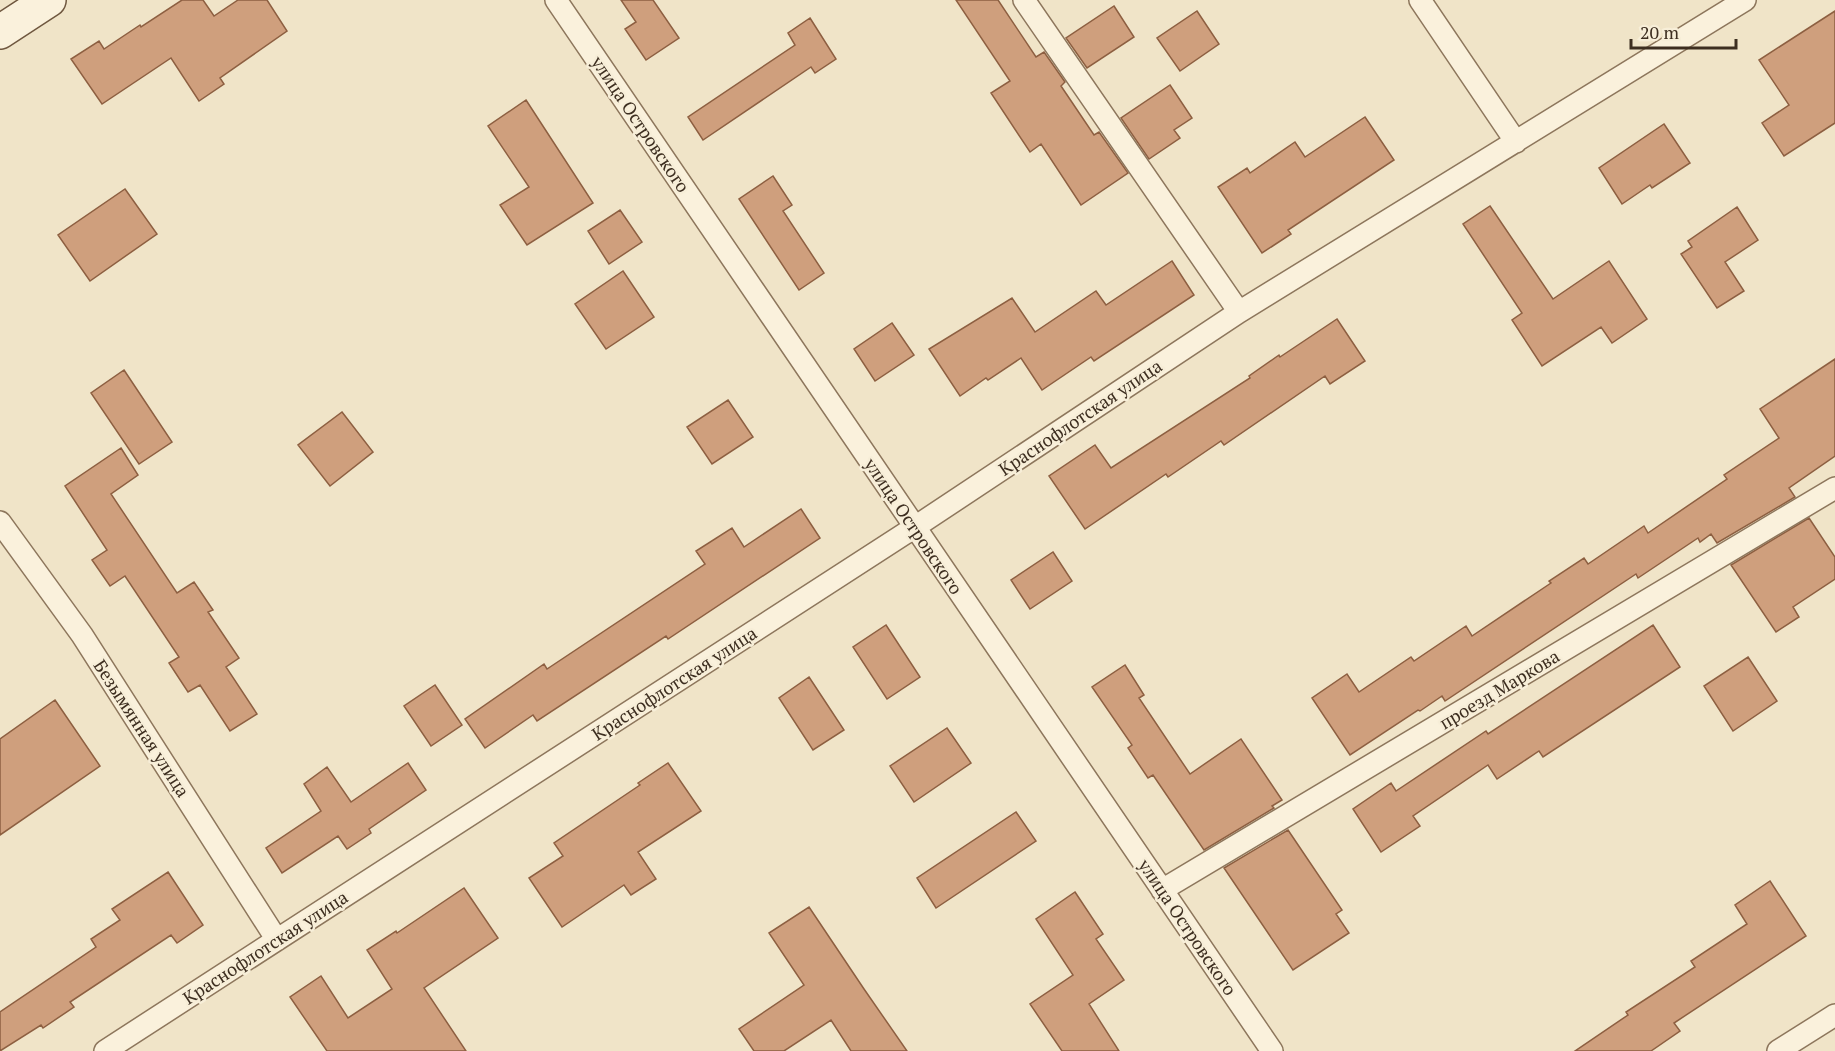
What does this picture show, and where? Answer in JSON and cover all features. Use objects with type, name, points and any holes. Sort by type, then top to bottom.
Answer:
[{"type":"main road","points":[[0,32],[49,0]]},
{"type":"lane","name":"улица Островского","points":[[556,0],[1272,1051]]},
{"type":"lane","points":[[1024,0],[1239,312]]},
{"type":"lane","points":[[1420,0],[1516,142]]},
{"type":"lane","name":"Краснофлотская улица","points":[[105,1051],[915,527],[1239,312],[1745,0]]},
{"type":"lane","name":"проезд Маркова","points":[[1162,890],[1835,488]]},
{"type":"lane","name":"Безымянная улица","points":[[0,522],[82,635],[277,940]]},
{"type":"lane","points":[[1778,1051],[1835,1016]]},
{"type":"building","points":[[182,0],[203,0],[214,16],[238,0],[267,0],[287,31],[220,78],[224,84],[199,101],[171,58],[102,104],[71,59],[99,41],[104,49]]},
{"type":"building","points":[[621,0],[653,0],[679,38],[646,60],[625,29],[636,22]]},
{"type":"building","points":[[956,0],[998,0],[1036,57],[1044,52],[1065,82],[1061,86],[1094,135],[1099,132],[1128,173],[1081,205],[1041,144],[1030,152],[991,93],[1010,81]]},
{"type":"building","points":[[1114,6],[1134,37],[1087,68],[1066,38]]},
{"type":"building","points":[[1197,11],[1219,44],[1180,71],[1157,38]]},
{"type":"building","points":[[1835,11],[1835,123],[1784,156],[1762,123],[1789,105],[1759,60]]},
{"type":"building","points":[[810,18],[836,59],[815,73],[811,67],[703,140],[688,117],[795,45],[788,33]]},
{"type":"building","points":[[1170,85],[1192,118],[1174,130],[1180,138],[1149,159],[1121,118]]},
{"type":"building","points":[[526,100],[593,203],[527,245],[500,205],[529,187],[488,126]]},
{"type":"building","points":[[1365,117],[1394,160],[1288,230],[1291,234],[1262,253],[1218,187],[1247,168],[1250,173],[1295,142],[1305,157]]},
{"type":"building","points":[[1664,124],[1690,163],[1652,188],[1650,185],[1622,204],[1599,168]]},
{"type":"building","points":[[773,176],[792,205],[783,211],[824,273],[799,290],[739,199]]},
{"type":"building","points":[[125,189],[157,234],[90,281],[58,235]]},
{"type":"building","points":[[1490,206],[1553,299],[1609,261],[1647,319],[1612,343],[1601,327],[1542,366],[1512,320],[1522,313],[1463,224]]},
{"type":"building","points":[[1737,207],[1758,240],[1725,262],[1744,291],[1717,308],[1681,254],[1692,247],[1688,241]]},
{"type":"building","points":[[620,210],[642,242],[609,264],[588,231]]},
{"type":"building","points":[[1172,261],[1194,295],[1094,361],[1091,357],[1042,390],[1021,358],[960,396],[929,349],[1012,298],[1035,332],[1096,291],[1106,305]]},
{"type":"building","points":[[623,271],[654,317],[606,349],[575,304]]},
{"type":"building","points":[[1337,319],[1365,361],[1330,384],[1325,376],[1224,445],[1221,441],[1168,477],[1166,474],[1085,529],[1049,476],[1095,445],[1111,468],[1250,378],[1249,376],[1279,355],[1280,357]]},
{"type":"building","points":[[892,323],[914,355],[875,381],[854,349]]},
{"type":"building","points":[[1835,359],[1835,456],[1789,488],[1795,497],[1717,543],[1711,534],[1700,542],[1698,538],[1638,578],[1636,574],[1445,701],[1442,696],[1350,755],[1312,698],[1347,674],[1359,692],[1411,657],[1414,661],[1466,626],[1472,636],[1584,558],[1588,564],[1644,526],[1648,533],[1727,479],[1724,475],[1779,438],[1760,409]]},
{"type":"building","points":[[124,370],[172,442],[139,464],[91,393]]},
{"type":"building","points":[[728,400],[753,437],[712,464],[687,427]]},
{"type":"building","points":[[342,412],[373,452],[330,486],[298,445]]},
{"type":"building","points":[[121,448],[138,475],[111,494],[177,593],[194,582],[213,610],[208,612],[239,658],[226,667],[257,714],[230,731],[200,685],[188,692],[169,663],[179,657],[125,576],[110,586],[92,560],[107,550],[65,486]]},
{"type":"building","points":[[801,509],[820,538],[668,639],[666,636],[537,721],[533,715],[485,748],[465,719],[544,664],[547,669],[705,564],[696,551],[732,528],[744,547]]},
{"type":"building","points":[[1809,518],[1835,557],[1835,579],[1793,607],[1799,617],[1776,632],[1731,565]]},
{"type":"building","points":[[1053,552],[1072,581],[1030,609],[1011,580]]},
{"type":"building","points":[[886,625],[920,677],[887,699],[853,647]]},
{"type":"building","points":[[1653,625],[1680,667],[1543,757],[1539,751],[1497,779],[1488,765],[1413,816],[1420,826],[1381,852],[1353,809],[1391,783],[1396,791],[1486,731],[1488,734]]},
{"type":"building","points":[[1748,657],[1777,701],[1733,731],[1704,686]]},
{"type":"building","points":[[1125,665],[1144,695],[1139,698],[1190,774],[1241,739],[1282,800],[1272,806],[1274,808],[1204,850],[1153,775],[1148,778],[1128,748],[1132,745],[1092,687]]},
{"type":"building","points":[[809,677],[844,730],[813,750],[779,698]]},
{"type":"building","points":[[435,685],[462,725],[431,746],[404,706]]},
{"type":"building","points":[[55,700],[100,766],[0,835],[0,739]]},
{"type":"building","points":[[947,728],[971,763],[914,802],[890,766]]},
{"type":"building","points":[[408,763],[426,790],[369,829],[371,833],[347,849],[338,836],[282,873],[266,848],[321,811],[304,784],[327,767],[351,802]]},
{"type":"building","points":[[668,763],[701,811],[638,852],[656,879],[631,895],[624,885],[562,927],[529,878],[563,856],[554,843],[640,785],[638,783]]},
{"type":"building","points":[[1016,812],[1036,841],[936,908],[917,878]]},
{"type":"building","points":[[1288,830],[1342,910],[1336,914],[1349,933],[1293,970],[1224,868]]},
{"type":"building","points":[[168,872],[203,925],[177,943],[171,935],[70,1002],[74,1007],[43,1028],[41,1025],[0,1051],[0,1012],[96,947],[91,939],[120,920],[112,909]]},
{"type":"building","points":[[1770,881],[1806,936],[1674,1023],[1680,1031],[1651,1051],[1575,1051],[1628,1015],[1626,1012],[1695,967],[1691,961],[1747,924],[1735,905]]},
{"type":"building","points":[[464,888],[498,938],[424,988],[466,1051],[327,1051],[290,997],[321,976],[348,1018],[392,989],[367,950],[396,931],[397,933]]},
{"type":"building","points":[[1075,892],[1103,934],[1096,939],[1124,980],[1089,1004],[1119,1051],[1062,1051],[1030,1004],[1073,975],[1036,919]]},
{"type":"building","points":[[809,907],[907,1051],[851,1051],[831,1020],[784,1051],[754,1051],[739,1029],[804,985],[769,933]]}]
